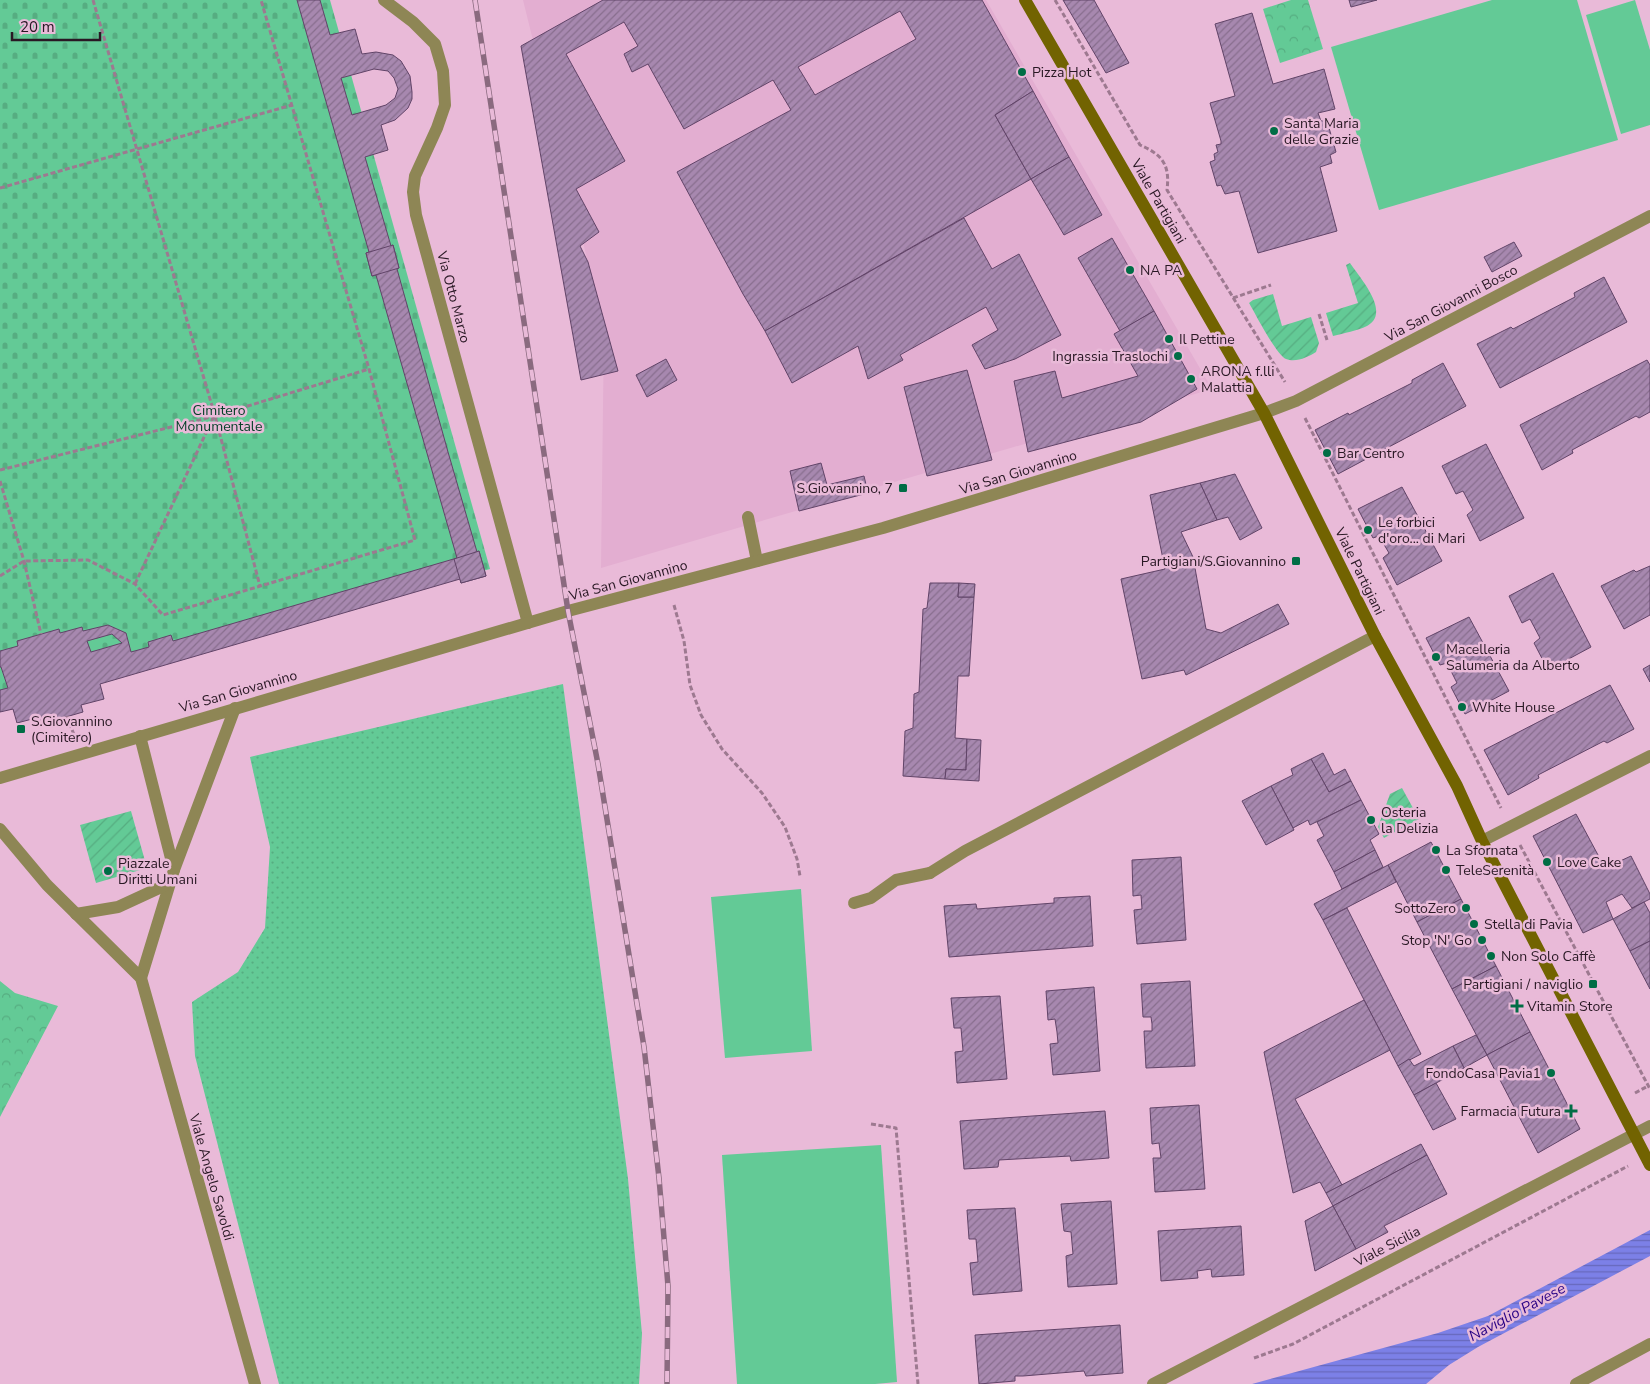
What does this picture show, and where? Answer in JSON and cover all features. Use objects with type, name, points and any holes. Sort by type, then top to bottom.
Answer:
[{"type":"main road","name":"Viale Partigiani","points":[[1025,0],[1264,413],[1376,636],[1457,786],[1482,841],[1648,1161]]},
{"type":"street","name":"Via Otto Marzo","points":[[384,0],[413,22],[434,44],[443,71],[445,105],[437,128],[415,176],[413,192],[416,215],[528,623]]},
{"type":"street","name":"Via San Giovanni Bosco","points":[[1264,413],[1296,401],[1650,216]]},
{"type":"street","name":"Via San Giovannino","points":[[0,778],[528,623],[883,528],[1264,413]]},
{"type":"street","points":[[748,517],[757,561]]},
{"type":"street","points":[[854,903],[871,898],[896,880],[930,873],[965,851],[1376,636]]},
{"type":"street","points":[[141,978],[174,870],[234,708]]},
{"type":"street","points":[[140,736],[174,870]]},
{"type":"street","points":[[1482,841],[1650,756]]},
{"type":"street","name":"Viale Angelo Savoldi","points":[[0,829],[47,885],[141,978],[255,1384]]},
{"type":"street","points":[[76,914],[118,907],[170,883]]},
{"type":"street","name":"Viale Sicilia","points":[[1153,1384],[1650,1126]]},
{"type":"street","points":[[1576,1384],[1650,1344]]},
{"type":"path","points":[[93,0],[215,416],[260,586]]},
{"type":"path","points":[[0,576],[24,561],[88,560],[135,584],[163,615],[415,540],[369,369],[262,0]]},
{"type":"path","points":[[1055,0],[1140,145],[1160,157],[1167,168],[1166,190],[1296,401],[1511,827],[1650,1089]]},
{"type":"path","points":[[0,188],[292,105]]},
{"type":"path","points":[[1233,298],[1271,285]]},
{"type":"path","points":[[1319,314],[1328,340]]},
{"type":"path","points":[[0,470],[215,416],[369,369]]},
{"type":"path","points":[[135,584],[215,416]]},
{"type":"path","points":[[0,481],[24,561],[41,634]]},
{"type":"path","points":[[669,584],[684,641],[690,685],[701,715],[722,749],[762,793],[785,827],[797,859],[800,876]]},
{"type":"path","points":[[871,1124],[896,1128],[918,1384]]},
{"type":"path","points":[[1248,1360],[1293,1344],[1648,1161]]},
{"type":"shaded area","points":[[523,0],[986,0],[1212,389],[601,568],[604,327]]},
{"type":"green space","name":"Cimitero Monumentale","points":[[0,0],[330,0],[490,569],[0,710]]},
{"type":"green space","points":[[1291,0],[1308,0],[1323,49],[1280,63],[1263,9]]},
{"type":"green space","points":[[1492,0],[1577,0],[1618,140],[1379,210],[1331,47]]},
{"type":"green space","points":[[1635,0],[1650,50],[1650,125],[1621,134],[1586,15]]},
{"type":"green space","points":[[1350,263],[1372,295],[1376,313],[1374,320],[1367,326],[1333,336],[1326,313],[1358,303],[1346,265]]},
{"type":"green space","points":[[1273,294],[1282,326],[1311,317],[1319,343],[1316,352],[1298,360],[1290,360],[1282,356],[1277,350],[1249,303]]},
{"type":"green space","points":[[563,684],[628,1179],[642,1334],[639,1384],[279,1384],[195,1056],[192,1002],[238,972],[265,928],[270,847],[250,757]]},
{"type":"green space","points":[[1402,788],[1419,819],[1384,838],[1378,827],[1390,794]]},
{"type":"green space","points":[[131,811],[147,868],[96,883],[80,825]]},
{"type":"green space","points":[[801,889],[812,1051],[725,1058],[711,897]]},
{"type":"green space","points":[[0,981],[15,993],[58,1006],[0,1117]]},
{"type":"green space","points":[[881,1145],[897,1382],[875,1384],[737,1384],[722,1155]]},
{"type":"water","name":"Naviglio Pavese","points":[[1650,1230],[1650,1256],[1478,1347],[1449,1365],[1426,1384],[1252,1384],[1438,1333],[1488,1316]]},
{"type":"building","points":[[297,0],[320,0],[330,35],[355,29],[362,54],[376,52],[393,55],[401,61],[410,76],[412,99],[408,108],[395,120],[381,125],[388,150],[365,157],[391,246],[393,245],[399,268],[397,269],[448,452],[477,552],[479,551],[486,576],[461,583],[460,579],[100,684],[104,699],[81,705],[83,712],[38,725],[36,718],[17,723],[13,709],[0,712],[0,690],[8,688],[0,667],[0,651],[18,646],[17,641],[59,629],[60,633],[82,627],[83,631],[108,625],[126,633],[131,652],[149,647],[148,642],[171,635],[173,641],[457,558],[376,275],[372,276],[366,253],[369,252]],"holes":[[[374,69],[388,71],[394,78],[398,89],[395,98],[386,105],[352,115],[341,78]],[[112,634],[122,643],[91,652],[87,641]]]},
{"type":"building","points":[[603,0],[982,0],[1033,91],[995,115],[1031,179],[765,331],[677,172],[791,110],[773,80],[684,129],[648,64],[632,72],[624,54],[638,46],[624,22],[566,54],[625,161],[576,189],[599,232],[580,246],[588,262],[618,371],[581,380],[521,46]],"holes":[[[900,11],[916,39],[815,95],[798,67]]]},
{"type":"building","points":[[1063,0],[1094,0],[1129,63],[1106,73]]},
{"type":"building","points":[[1349,0],[1377,0],[1351,7]]},
{"type":"building","name":"Santa Maria delle Grazie","points":[[1252,13],[1273,84],[1324,69],[1335,109],[1318,113],[1321,121],[1327,121],[1336,152],[1330,155],[1332,163],[1320,167],[1337,231],[1258,253],[1239,191],[1225,194],[1221,185],[1217,186],[1210,162],[1215,160],[1214,154],[1218,152],[1216,145],[1221,144],[1221,141],[1210,103],[1235,96],[1215,24]]},
{"type":"building","points":[[1033,91],[1069,157],[1031,179],[995,115]]},
{"type":"building","points":[[1069,157],[1102,215],[1064,235],[1031,179]]},
{"type":"building","points":[[964,218],[992,269],[1019,254],[1061,335],[1015,359],[985,369],[972,345],[998,330],[986,307],[900,355],[903,360],[868,379],[858,346],[792,383],[765,331]]},
{"type":"building","points":[[1112,238],[1154,311],[1120,331],[1078,258]]},
{"type":"building","points":[[1514,242],[1522,256],[1492,272],[1484,257]]},
{"type":"building","points":[[393,245],[399,268],[372,276],[366,253]]},
{"type":"building","points":[[1604,277],[1627,322],[1500,388],[1477,344],[1511,327],[1513,329],[1575,297],[1574,293]]},
{"type":"building","points":[[1154,311],[1197,389],[1141,422],[1028,452],[1014,381],[1055,371],[1062,398],[1138,376],[1114,334]]},
{"type":"building","points":[[666,359],[677,380],[647,397],[636,375]]},
{"type":"building","points":[[1647,360],[1650,365],[1650,412],[1639,418],[1636,416],[1572,450],[1573,453],[1542,470],[1520,425]]},
{"type":"building","points":[[1443,363],[1466,406],[1338,474],[1315,430],[1412,383],[1412,380]]},
{"type":"building","points":[[967,370],[992,460],[927,476],[904,387]]},
{"type":"building","points":[[1486,444],[1524,518],[1480,541],[1467,515],[1473,510],[1463,491],[1456,494],[1442,466]]},
{"type":"building","points":[[821,463],[827,485],[864,476],[868,493],[799,511],[790,471]]},
{"type":"building","points":[[1235,474],[1262,528],[1240,540],[1228,517],[1217,520],[1200,483]]},
{"type":"building","points":[[1200,483],[1217,520],[1181,532],[1193,557],[1206,629],[1221,633],[1278,604],[1289,624],[1186,675],[1184,670],[1142,679],[1121,579],[1165,569],[1150,495]]},
{"type":"building","points":[[1402,487],[1442,561],[1397,585],[1383,558],[1389,553],[1379,536],[1373,538],[1358,509]]},
{"type":"building","points":[[479,551],[486,576],[461,583],[454,559]]},
{"type":"building","points":[[1650,566],[1650,615],[1624,629],[1601,586],[1634,570],[1636,572]]},
{"type":"building","points":[[1553,573],[1591,647],[1548,670],[1534,643],[1540,638],[1530,619],[1522,623],[1509,596]]},
{"type":"building","points":[[930,583],[959,583],[958,597],[974,597],[969,676],[958,676],[955,738],[967,739],[966,770],[946,769],[945,779],[903,776],[905,731],[913,728],[914,694],[919,692],[923,609],[927,608]]},
{"type":"building","points":[[959,583],[975,584],[974,597],[958,597]]},
{"type":"building","points":[[1469,617],[1509,691],[1465,714],[1451,687],[1457,683],[1447,663],[1440,665],[1426,638]]},
{"type":"building","points":[[1650,665],[1650,682],[1643,669]]},
{"type":"building","points":[[1610,685],[1634,729],[1607,743],[1604,741],[1538,775],[1539,778],[1508,795],[1484,750]]},
{"type":"building","points":[[967,739],[981,740],[979,781],[945,779],[946,769],[966,770]]},
{"type":"building","points":[[1323,753],[1334,775],[1345,769],[1351,781],[1329,792],[1311,759]]},
{"type":"building","points":[[1311,759],[1329,792],[1351,781],[1361,800],[1310,825],[1308,820],[1293,828],[1271,786],[1293,775],[1291,769]]},
{"type":"building","points":[[1271,786],[1294,830],[1266,845],[1242,801]]},
{"type":"building","points":[[1361,800],[1379,834],[1370,840],[1375,850],[1334,872],[1317,840],[1324,836],[1317,822]]},
{"type":"building","points":[[1576,814],[1605,868],[1631,856],[1650,894],[1650,899],[1632,908],[1622,894],[1606,902],[1613,919],[1583,933],[1533,836]]},
{"type":"building","points":[[1431,842],[1461,899],[1417,922],[1388,865]]},
{"type":"building","points":[[1375,850],[1383,867],[1342,889],[1334,872]]},
{"type":"building","points":[[1181,857],[1186,940],[1137,944],[1134,910],[1142,909],[1141,895],[1133,896],[1132,860]]},
{"type":"building","points":[[1388,865],[1396,882],[1323,920],[1314,904]]},
{"type":"building","points":[[1090,896],[1093,946],[949,957],[944,906],[976,904],[977,909],[1054,903],[1054,898]]},
{"type":"building","points":[[1461,899],[1496,966],[1452,989],[1417,922]]},
{"type":"building","points":[[1644,902],[1650,913],[1650,941],[1630,951],[1613,919]]},
{"type":"building","points":[[1347,908],[1421,1054],[1398,1066],[1323,920]]},
{"type":"building","points":[[1650,941],[1650,989],[1630,951]]},
{"type":"building","points":[[1496,966],[1530,1032],[1487,1055],[1452,989]]},
{"type":"building","points":[[1190,981],[1195,1066],[1146,1068],[1144,1031],[1152,1031],[1152,1024],[1151,1017],[1143,1017],[1141,984]]},
{"type":"building","points":[[1094,987],[1100,1071],[1053,1075],[1050,1044],[1058,1043],[1055,1019],[1048,1020],[1046,991]]},
{"type":"building","points":[[1000,996],[1007,1079],[957,1083],[955,1052],[963,1051],[961,1028],[954,1028],[951,998]]},
{"type":"building","points":[[1364,1000],[1390,1050],[1295,1099],[1342,1185],[1326,1193],[1320,1182],[1293,1193],[1264,1052]]},
{"type":"building","points":[[1530,1032],[1580,1129],[1538,1153],[1487,1055]]},
{"type":"building","points":[[1476,1035],[1487,1055],[1464,1068],[1453,1046]]},
{"type":"building","points":[[1453,1046],[1464,1068],[1414,1095],[1398,1066],[1409,1059],[1414,1066]]},
{"type":"building","points":[[1436,1083],[1456,1119],[1433,1130],[1414,1095]]},
{"type":"building","points":[[1199,1105],[1205,1189],[1155,1192],[1153,1158],[1161,1158],[1159,1143],[1152,1144],[1150,1108]]},
{"type":"building","points":[[1105,1111],[1109,1158],[1071,1161],[1070,1156],[999,1160],[998,1167],[964,1169],[960,1121]]},
{"type":"building","points":[[1421,1144],[1427,1155],[1333,1206],[1326,1193]]},
{"type":"building","points":[[1427,1155],[1447,1194],[1384,1226],[1388,1232],[1356,1249],[1333,1206]]},
{"type":"building","points":[[1111,1201],[1117,1284],[1068,1287],[1066,1256],[1073,1254],[1071,1232],[1064,1231],[1061,1204]]},
{"type":"building","points":[[1333,1206],[1356,1249],[1315,1271],[1305,1221]]},
{"type":"building","points":[[1015,1208],[1022,1291],[973,1295],[970,1263],[978,1262],[976,1239],[969,1239],[967,1210]]},
{"type":"building","points":[[1241,1226],[1244,1275],[1212,1277],[1211,1269],[1197,1271],[1198,1278],[1161,1281],[1158,1231]]},
{"type":"building","points":[[1120,1325],[1123,1373],[1086,1376],[1084,1371],[1015,1376],[1015,1381],[979,1384],[975,1335]]},
{"type":"railway","points":[[475,0],[568,611],[598,764],[644,1047],[659,1178],[668,1286],[667,1384]]},
{"type":"place","name":"Pizza Hot","points":[[1022,72]]},
{"type":"place","name":"Santa Maria delle Grazie","points":[[1274,131]]},
{"type":"place","name":"NA PA","points":[[1130,270]]},
{"type":"place","name":"Il Pettine","points":[[1169,339]]},
{"type":"place","name":"Ingrassia Traslochi","points":[[1178,356]]},
{"type":"place","name":"ARONA f.lli Malattia","points":[[1191,379]]},
{"type":"place","name":"Bar Centro","points":[[1327,453]]},
{"type":"place","name":"S.Giovannino, 7","points":[[903,488]]},
{"type":"place","name":"Le forbici d'oro... di Mari","points":[[1368,530]]},
{"type":"place","name":"Partigiani/S.Giovannino","points":[[1296,561]]},
{"type":"place","name":"Macelleria Salumeria da Alberto","points":[[1436,657]]},
{"type":"place","name":"White House","points":[[1462,707]]},
{"type":"place","name":"S.Giovannino (Cimitero)","points":[[21,729]]},
{"type":"place","name":"Osteria la Delizia","points":[[1371,820]]},
{"type":"place","name":"La Sfornata","points":[[1436,850]]},
{"type":"place","name":"Love Cake","points":[[1547,862]]},
{"type":"place","name":"TeleSerenità","points":[[1446,870]]},
{"type":"place","name":"Piazzale Diritti Umani","points":[[108,871]]},
{"type":"place","name":"SottoZero","points":[[1466,908]]},
{"type":"place","name":"Stella di Pavia","points":[[1474,924]]},
{"type":"place","name":"Stop 'N' Go","points":[[1482,940]]},
{"type":"place","name":"Non Solo Caffè","points":[[1491,956]]},
{"type":"place","name":"Partigiani / naviglio","points":[[1593,984]]},
{"type":"place","name":"Vitamin Store","points":[[1517,1006]]},
{"type":"place","name":"FondoCasa Pavia1","points":[[1551,1073]]},
{"type":"place","name":"Farmacia Futura","points":[[1571,1111]]}]
